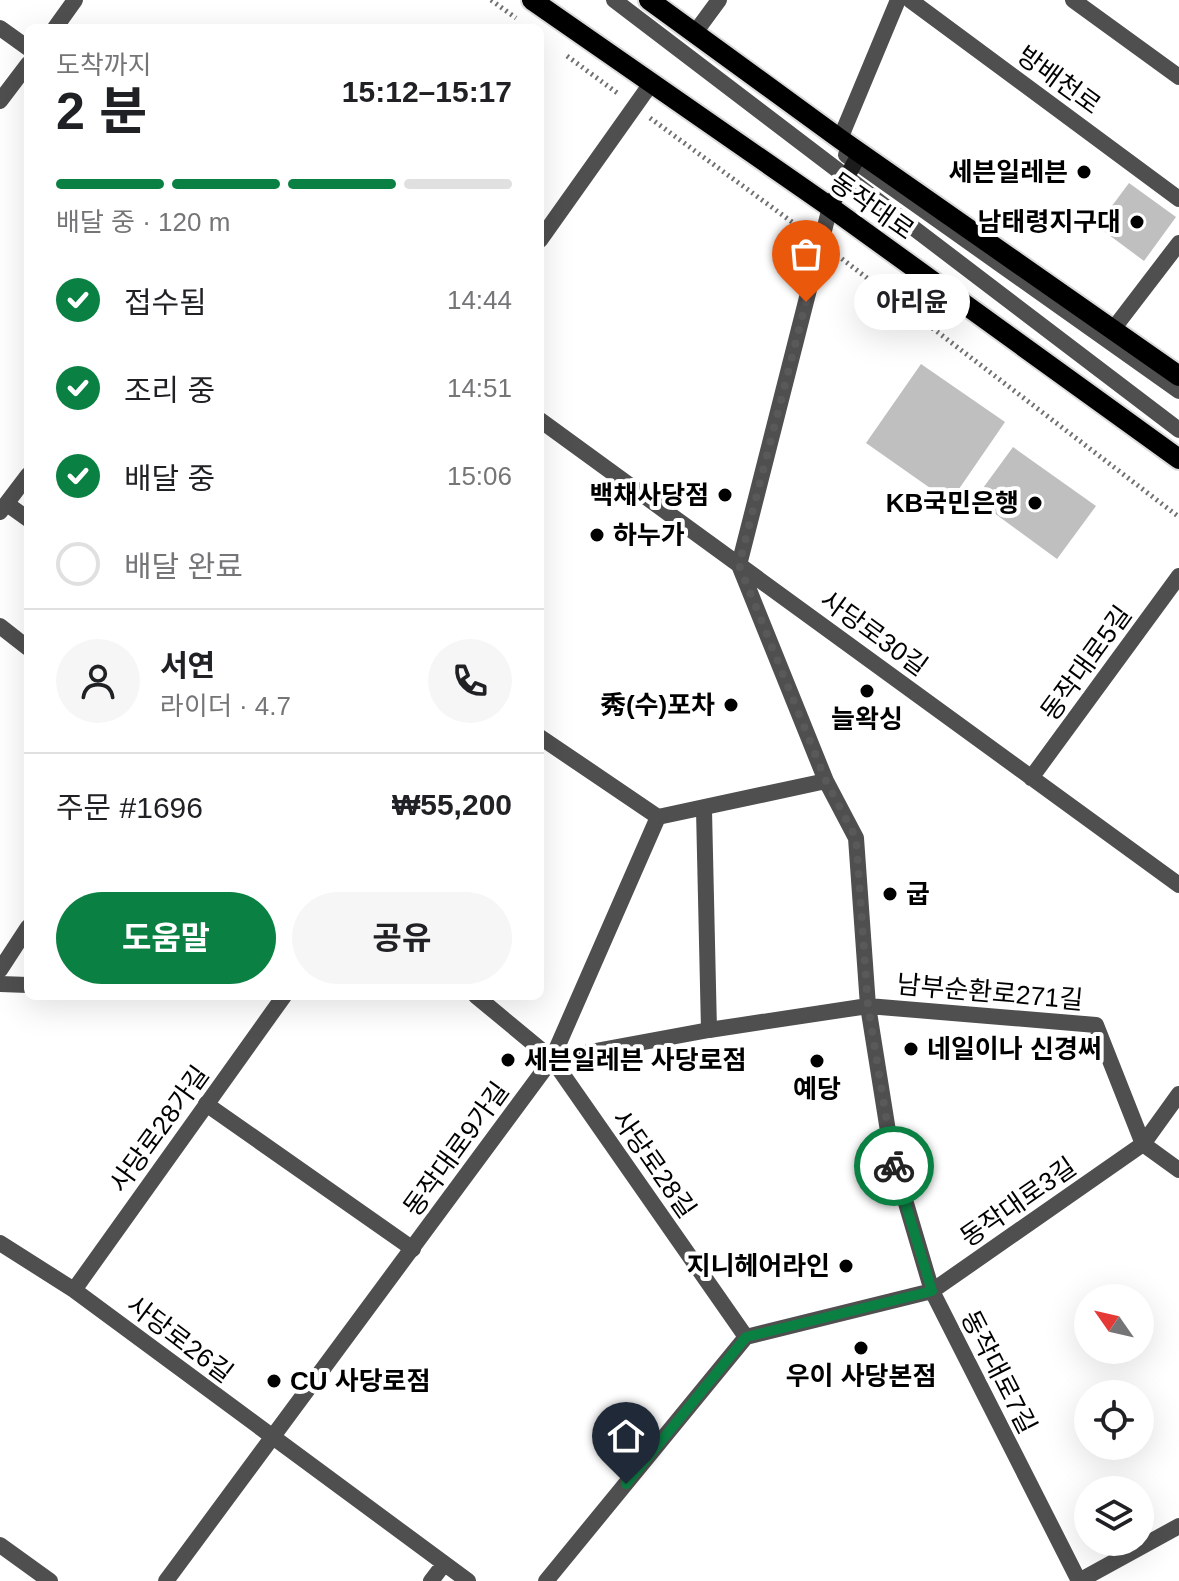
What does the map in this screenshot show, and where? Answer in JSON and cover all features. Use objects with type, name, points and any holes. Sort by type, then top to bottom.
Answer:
[{"type":"main road","name":"동작대로","points":[[532,0],[650,85],[830,207],[1179,459]]},
{"type":"main road","name":"동작대로","points":[[649,0],[840,139],[858,157],[1114,328],[1179,376]]},
{"type":"main road","points":[[830,207],[858,157]]},
{"type":"street","points":[[58,24],[75,0]]},
{"type":"street","points":[[614,0],[1179,430]]},
{"type":"street","points":[[641,0],[1179,391]]},
{"type":"street","points":[[694,34],[719,0]]},
{"type":"street","points":[[840,139],[898,0]]},
{"type":"street","name":"방배천로","points":[[910,0],[1179,199]]},
{"type":"street","points":[[1073,0],[1179,77]]},
{"type":"street","points":[[0,28],[24,45]]},
{"type":"street","points":[[0,101],[24,69]]},
{"type":"street","points":[[544,234],[650,85]]},
{"type":"street","points":[[739,565],[830,207]]},
{"type":"street","points":[[1114,328],[1179,243]]},
{"type":"street","name":"사당로30길","points":[[544,423],[1179,885]]},
{"type":"street","points":[[24,480],[4,508],[24,517]]},
{"type":"street","name":"동작대로7길","points":[[739,565],[826,781],[856,838],[868,1006],[892,1156],[932,1291],[1079,1581]]},
{"type":"street","name":"동작대로5길","points":[[1031,778],[1179,576]]},
{"type":"street","points":[[0,626],[24,645]]},
{"type":"street","points":[[544,740],[658,817],[704,810],[826,781]]},
{"type":"street","points":[[704,810],[709,1030]]},
{"type":"street","name":"동작대로9가길","points":[[166,1581],[274,1439],[552,1059],[658,817]]},
{"type":"street","points":[[0,970],[24,933]]},
{"type":"street","points":[[0,984],[24,985]]},
{"type":"street","name":"사당로28가길","points":[[74,1290],[281,1000]]},
{"type":"street","name":"사당로28길","points":[[481,1000],[552,1059],[746,1337]]},
{"type":"street","name":"남부순환로271길","points":[[552,1059],[709,1030],[868,1006],[1096,1025],[1143,1144]]},
{"type":"street","name":"동작대로3길","points":[[746,1337],[932,1291],[1143,1144],[1179,1094]]},
{"type":"street","name":"동작대로9가길","points":[[206,1104],[413,1249]]},
{"type":"street","points":[[1143,1144],[1179,1170]]},
{"type":"street","name":"사당로26길","points":[[0,1243],[74,1290],[468,1581]]},
{"type":"street","points":[[546,1581],[746,1337]]},
{"type":"street","points":[[1079,1581],[1179,1526]]},
{"type":"street","points":[[0,1545],[50,1581]]},
{"type":"street","points":[[431,1581],[444,1564]]},
{"type":"path","points":[[491,0],[524,24]]},
{"type":"path","points":[[564,54],[821,244],[1179,517]]},
{"type":"building","name":"남태령지구대","points":[[1129,183],[1176,217],[1144,261],[1097,226]]},
{"type":"building","points":[[921,364],[1005,422],[950,502],[866,443]]},
{"type":"building","name":"KB국민은행","points":[[1013,447],[1096,506],[1057,559],[975,499]]},
{"type":"way so far","points":[[806,302],[739,565],[826,781],[856,838],[868,1006],[894,1166]]},
{"type":"place","name":"세븐일레븐","points":[[1084,172]]},
{"type":"place","name":"남태령지구대","points":[[1137,222]]},
{"type":"place","name":"아리윤","points":[[806,302]]},
{"type":"place","name":"백채사당점","points":[[725,495]]},
{"type":"place","name":"KB국민은행","points":[[1035,503]]},
{"type":"place","name":"하누가","points":[[597,535]]},
{"type":"place","name":"늘왁싱","points":[[867,691]]},
{"type":"place","name":"秀(수)포차","points":[[731,705]]},
{"type":"place","name":"굽","points":[[890,894]]},
{"type":"place","name":"네일이나 신경써","points":[[911,1049]]},
{"type":"place","name":"세븐일레븐 사당로점","points":[[508,1060]]},
{"type":"place","name":"예당","points":[[817,1061]]},
{"type":"place","name":"지니헤어라인","points":[[846,1266]]},
{"type":"place","name":"우이 사당본점","points":[[861,1348]]},
{"type":"place","name":"CU 사당로점","points":[[274,1381]]},
{"type":"route","points":[[626,1484],[746,1337],[932,1291],[894,1166]]}]
